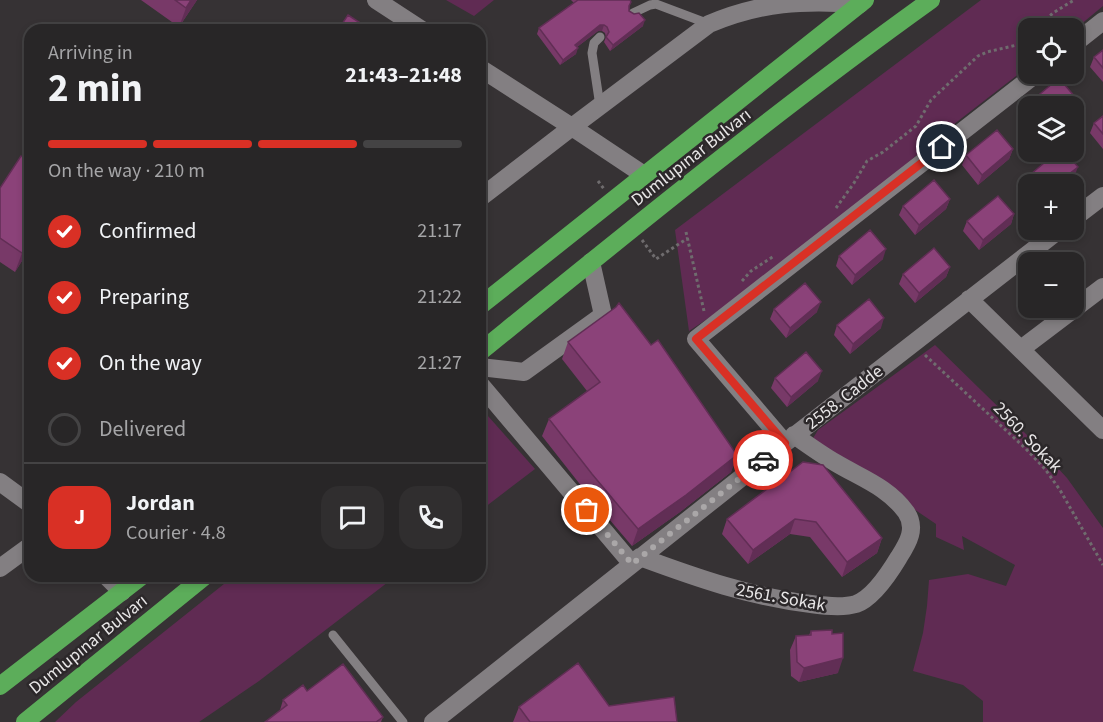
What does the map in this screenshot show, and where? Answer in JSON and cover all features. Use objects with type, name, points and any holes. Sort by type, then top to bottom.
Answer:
[{"type":"highway","name":"Dumlupınar Bulvarı","points":[[486,347],[859,51],[931,0]]},
{"type":"highway","name":"Dumlupınar Bulvarı","points":[[486,301],[862,2]]},
{"type":"highway","name":"Dumlupınar Bulvarı","points":[[0,686],[134,582]]},
{"type":"highway","name":"Dumlupınar Bulvarı","points":[[25,722],[197,582]]},
{"type":"street","points":[[376,0],[413,24]]},
{"type":"street","points":[[486,193],[709,24],[732,14],[783,3],[862,2]]},
{"type":"street","points":[[1084,36],[1103,21]]},
{"type":"street","points":[[486,72],[644,175]]},
{"type":"street","points":[[790,439],[696,339],[1023,84]]},
{"type":"street","points":[[1084,210],[1103,196]]},
{"type":"street","name":"2558. Cadde","points":[[433,722],[636,560],[1046,240]]},
{"type":"street","points":[[486,368],[524,372],[603,315],[591,262]]},
{"type":"street","points":[[1021,349],[1103,287]]},
{"type":"street","points":[[969,299],[1103,430]]},
{"type":"street","points":[[486,391],[636,560]]},
{"type":"street","name":"2561. Sokak","points":[[636,560],[763,597],[826,605],[856,604],[863,600],[884,579],[904,549],[912,531],[910,518],[903,507],[883,489],[790,439]]},
{"type":"street","points":[[0,482],[24,500]]},
{"type":"street","points":[[0,568],[24,550]]},
{"type":"street","points":[[112,582],[122,592]]},
{"type":"lane","points":[[633,13],[640,8],[656,4],[709,24]]},
{"type":"lane","points":[[600,37],[594,44],[592,53],[600,106]]},
{"type":"lane","points":[[333,635],[403,722]]},
{"type":"path","points":[[1048,18],[1074,0]]},
{"type":"path","points":[[832,214],[867,161],[883,152],[916,126],[931,100],[943,87],[978,56],[1018,44]]},
{"type":"path","points":[[686,232],[704,311],[712,306]]},
{"type":"path","points":[[656,259],[688,238]]},
{"type":"path","points":[[736,288],[751,271],[777,254]]},
{"type":"path","name":"2560. Sokak","points":[[914,343],[945,375],[1026,449],[1045,470],[1060,490],[1103,565]]},
{"type":"shaded area","points":[[446,0],[494,0],[474,16]]},
{"type":"shaded area","points":[[981,0],[1103,0],[1103,6],[1084,22],[1084,18],[1018,18],[1018,75],[751,290],[689,331],[675,230]]},
{"type":"shaded area","points":[[935,345],[1029,437],[1067,478],[1103,528],[1103,722],[983,722],[983,701],[963,685],[913,671],[923,633],[929,580],[968,574],[1006,586],[1015,565],[962,536],[964,550],[936,537],[936,524],[812,440],[818,430]]},
{"type":"shaded area","points":[[486,414],[535,469],[486,506]]},
{"type":"shaded area","points":[[226,582],[388,582],[259,681],[199,722],[55,722],[76,702]]},
{"type":"building","points":[[175,0],[191,0],[186,8]]},
{"type":"building","points":[[578,0],[630,0],[629,11],[634,14],[639,13],[645,20],[613,45],[606,37],[609,32],[607,27],[600,25],[575,45],[578,48],[563,60],[539,28]]},
{"type":"building","points":[[348,15],[362,24],[342,24]]},
{"type":"building","points":[[1103,50],[1103,68],[1094,57]]},
{"type":"building","points":[[1052,84],[1064,84],[1074,96],[1038,96]]},
{"type":"building","points":[[1103,116],[1103,134],[1094,123]]},
{"type":"building","points":[[997,130],[1013,149],[982,175],[966,155]]},
{"type":"building","points":[[21,156],[24,158],[24,250],[22,253],[0,238],[0,188]]},
{"type":"building","points":[[1045,162],[1074,162],[1078,167],[1069,174],[1031,174]]},
{"type":"building","points":[[934,180],[950,199],[919,225],[903,206]]},
{"type":"building","points":[[998,196],[1014,214],[983,240],[967,221]]},
{"type":"building","points":[[870,230],[886,249],[855,275],[839,256]]},
{"type":"building","points":[[934,248],[950,267],[919,293],[903,274]]},
{"type":"building","points":[[805,283],[821,302],[790,328],[774,309]]},
{"type":"building","points":[[869,299],[884,318],[853,344],[837,325]]},
{"type":"building","points":[[619,303],[651,345],[658,340],[737,455],[638,529],[549,419],[600,382],[568,342]]},
{"type":"building","points":[[806,352],[822,371],[791,397],[775,378]]},
{"type":"building","points":[[803,462],[823,465],[882,538],[847,562],[816,522],[795,519],[753,550],[727,519]]},
{"type":"building","points":[[832,630],[832,634],[843,633],[843,658],[804,668],[797,662],[796,636],[811,635],[811,631]]},
{"type":"building","points":[[578,663],[609,706],[674,697],[677,722],[530,722],[519,707]]},
{"type":"building","points":[[343,664],[383,717],[376,722],[265,722],[287,705],[283,700],[303,685],[307,691]]},
{"type":"way so far","points":[[587,510],[632,564],[763,460]]},
{"type":"route","points":[[763,460],[785,443],[696,339],[942,147]]}]
